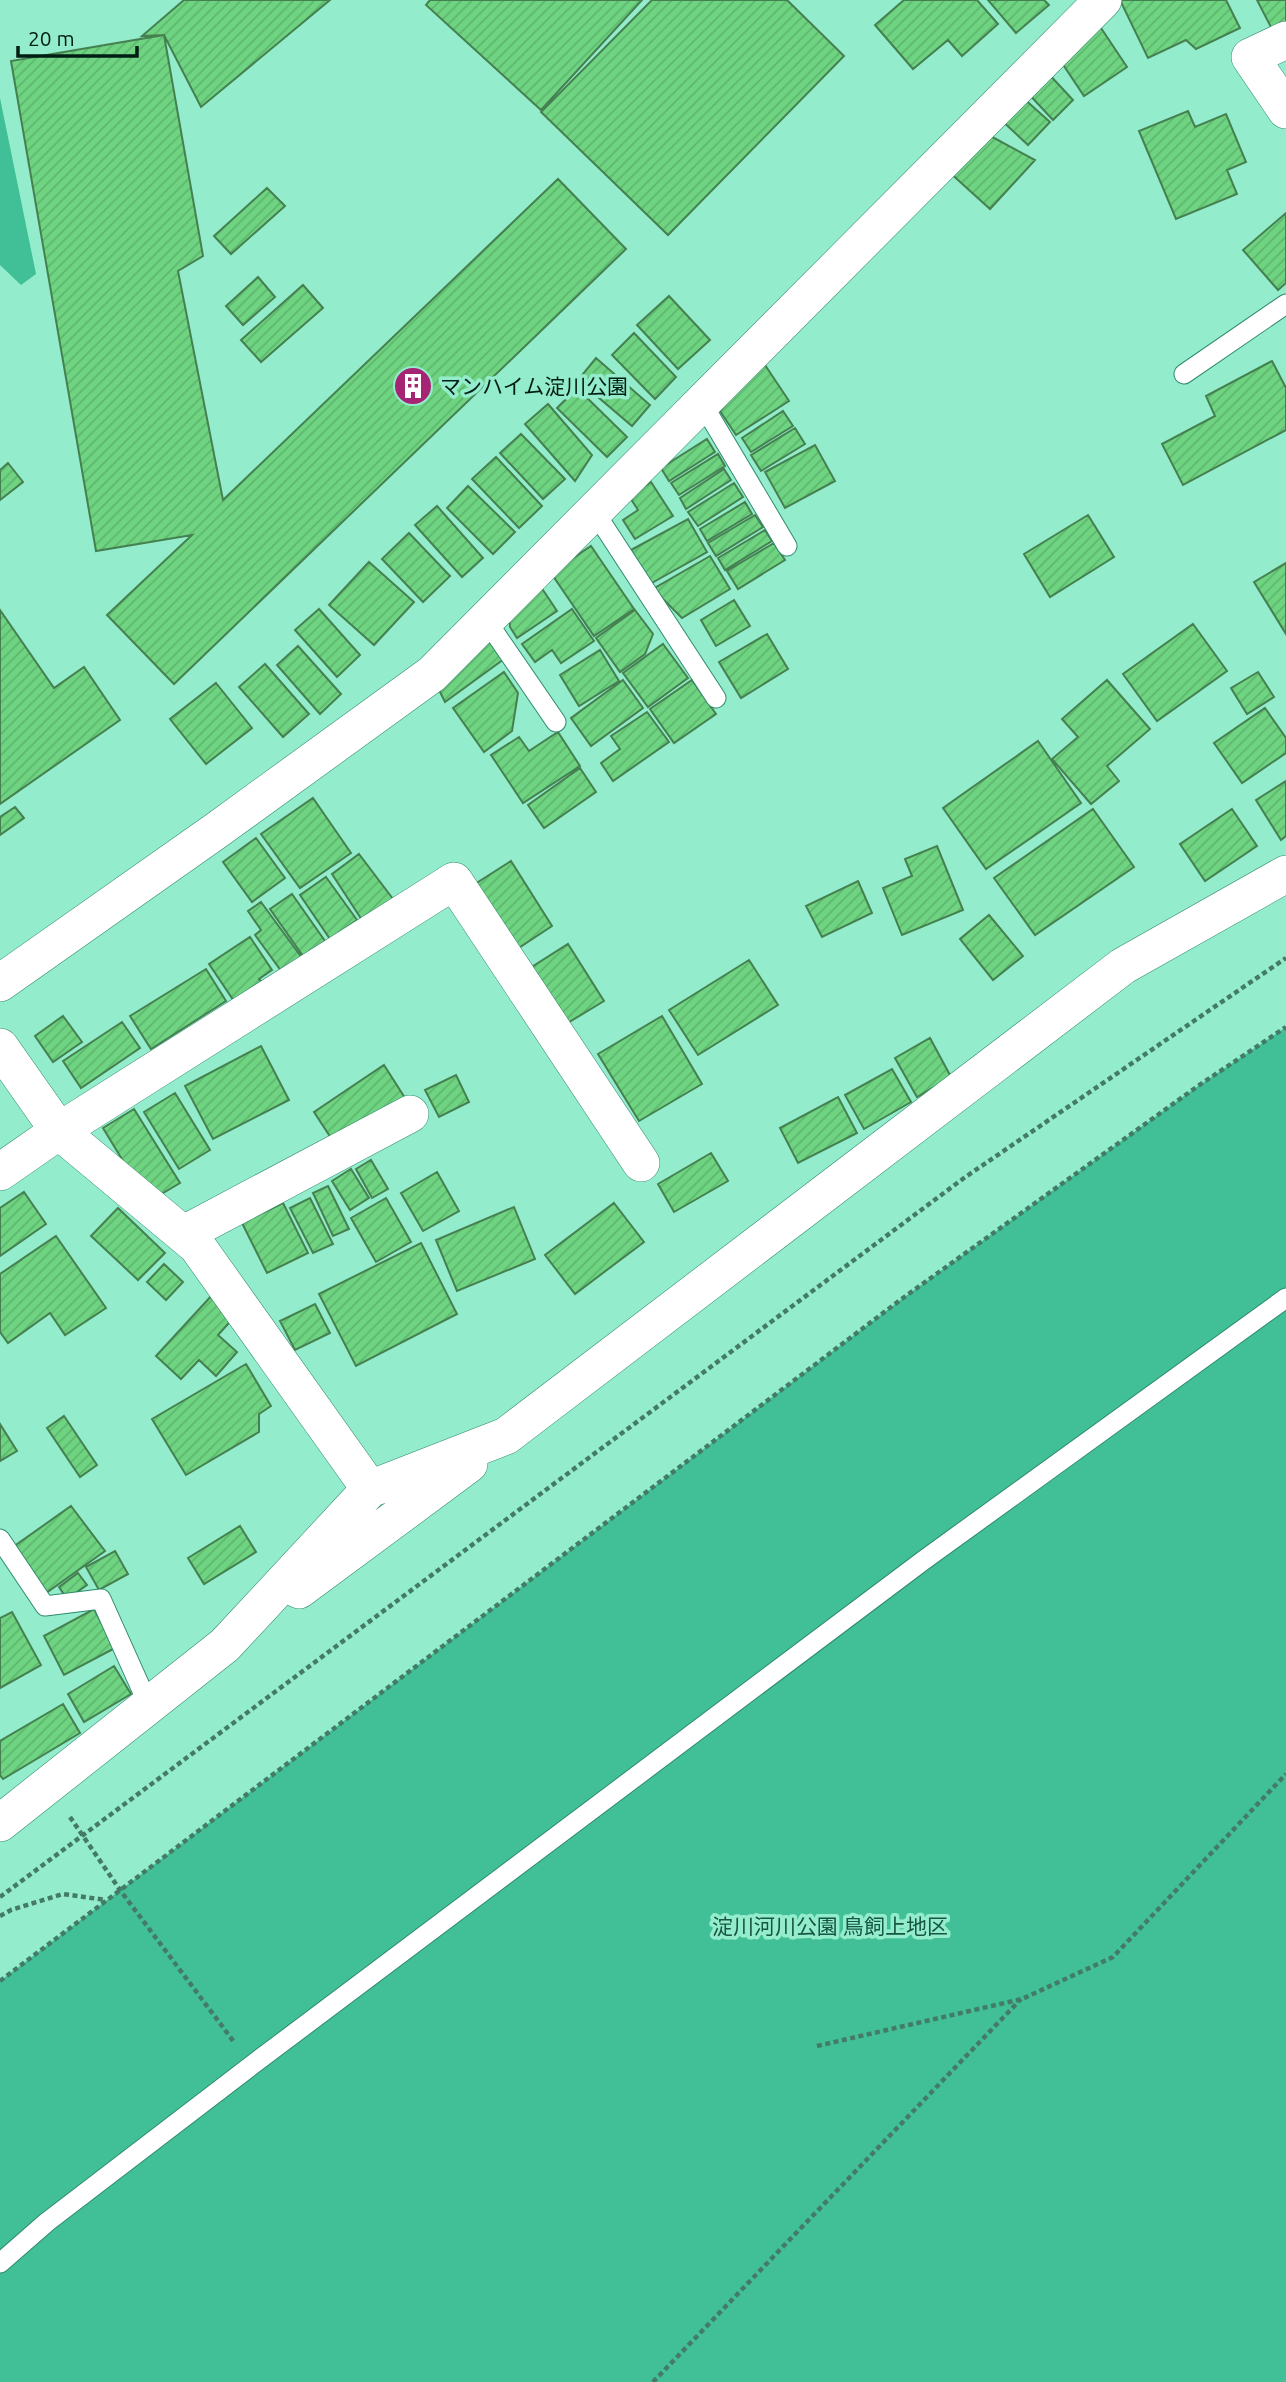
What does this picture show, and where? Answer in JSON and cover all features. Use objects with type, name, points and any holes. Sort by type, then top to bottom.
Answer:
[{"type":"street","points":[[0,983],[432,674],[1103,0]]},
{"type":"street","points":[[1286,40],[1250,57],[1286,110]]},
{"type":"street","points":[[2,1815],[48,1785],[225,1646],[506,1436],[1123,966],[1286,874]]},
{"type":"street","points":[[0,1172],[59,1131],[454,881],[641,1163]]},
{"type":"street","points":[[0,1047],[59,1131],[197,1245],[370,1489]]},
{"type":"street","points":[[184,1234],[410,1114]]},
{"type":"street","points":[[225,1646],[370,1489],[506,1436]]},
{"type":"lane","points":[[1184,374],[1286,304]]},
{"type":"lane","points":[[702,403],[788,546]]},
{"type":"lane","points":[[594,511],[716,698]]},
{"type":"lane","points":[[486,620],[556,722]]},
{"type":"lane","points":[[0,2263],[47,2222],[252,2065],[924,1560],[1286,1298]]},
{"type":"lane","points":[[0,1539],[45,1606],[101,1599],[149,1706]]},
{"type":"path","points":[[0,1897],[964,1178],[1286,958]]},
{"type":"path","points":[[0,1981],[903,1298],[1198,1086],[1286,1027]]},
{"type":"path","points":[[817,2046],[1022,1998],[1112,1957],[1286,1774]]},
{"type":"path","points":[[48,1785],[120,1890],[252,2065]]},
{"type":"path","points":[[0,1916],[63,1894],[106,1900]]},
{"type":"path","points":[[653,2382],[1022,1998]]},
{"type":"green space","points":[[0,98],[36,274],[21,285],[0,265]]},
{"type":"green space","name":"淀川河川公園 鳥飼上地区","points":[[1286,1027],[1286,2382],[0,2382],[0,1981],[903,1298],[1198,1086]]},
{"type":"building","points":[[184,0],[330,0],[201,107],[164,35],[142,36]]},
{"type":"building","points":[[430,0],[642,0],[541,110],[426,5]]},
{"type":"building","points":[[652,0],[787,0],[844,56],[668,235],[541,112]]},
{"type":"building","points":[[904,0],[977,0],[998,24],[962,56],[948,40],[913,69],[875,25]]},
{"type":"building","points":[[988,0],[1044,0],[1049,5],[1016,33]]},
{"type":"building","points":[[1120,0],[1226,0],[1240,28],[1196,49],[1186,40],[1148,58]]},
{"type":"building","points":[[1257,0],[1286,0],[1286,30],[1275,35]]},
{"type":"building","points":[[1099,25],[1127,67],[1084,96],[1056,54]]},
{"type":"building","name":"マンハイム淀川公園","points":[[164,35],[203,256],[178,271],[223,500],[558,179],[626,249],[174,684],[107,615],[192,535],[96,551],[11,61]]},
{"type":"building","points":[[1046,71],[1073,100],[1053,120],[1025,90]]},
{"type":"building","points":[[1021,96],[1050,122],[1028,145],[1000,119]]},
{"type":"building","points":[[1188,111],[1195,127],[1226,114],[1246,162],[1227,170],[1237,194],[1176,219],[1139,131]]},
{"type":"building","points":[[983,132],[1035,160],[990,209],[948,171]]},
{"type":"building","points":[[267,188],[285,206],[231,254],[214,236]]},
{"type":"building","points":[[1286,213],[1286,283],[1278,290],[1243,250]]},
{"type":"building","points":[[258,277],[275,297],[243,325],[226,306]]},
{"type":"building","points":[[303,285],[323,308],[261,362],[241,340]]},
{"type":"building","points":[[669,296],[710,340],[678,369],[637,325]]},
{"type":"building","points":[[634,333],[676,377],[655,399],[612,355]]},
{"type":"building","points":[[596,358],[650,405],[632,426],[578,380]]},
{"type":"building","points":[[1272,361],[1286,388],[1286,430],[1183,485],[1162,444],[1215,416],[1206,396]]},
{"type":"building","points":[[763,362],[789,401],[736,435],[720,411]]},
{"type":"building","points":[[577,388],[627,437],[607,457],[557,408]]},
{"type":"building","points":[[548,404],[592,455],[575,481],[525,424]]},
{"type":"building","points":[[783,411],[793,426],[751,452],[742,438]]},
{"type":"building","points":[[795,428],[805,444],[761,471],[751,455]]},
{"type":"building","points":[[521,434],[565,479],[543,499],[500,453]]},
{"type":"building","points":[[707,439],[715,452],[669,481],[661,468]]},
{"type":"building","points":[[815,445],[835,481],[785,508],[765,472]]},
{"type":"building","points":[[718,454],[725,466],[679,495],[671,483]]},
{"type":"building","points":[[496,457],[542,506],[519,528],[472,479]]},
{"type":"building","points":[[8,463],[23,482],[0,500],[0,470]]},
{"type":"building","points":[[724,469],[731,480],[686,509],[680,498]]},
{"type":"building","points":[[651,482],[673,516],[635,539],[623,520],[638,510],[629,496]]},
{"type":"building","points":[[734,483],[743,497],[698,526],[688,512]]},
{"type":"building","points":[[468,486],[515,532],[493,554],[447,508]]},
{"type":"building","points":[[745,502],[752,514],[707,541],[700,529]]},
{"type":"building","points":[[437,506],[483,558],[462,577],[415,525]]},
{"type":"building","points":[[755,515],[763,527],[716,556],[708,543]]},
{"type":"building","points":[[1088,515],[1114,557],[1050,597],[1024,554]]},
{"type":"building","points":[[688,519],[707,552],[650,584],[631,550]]},
{"type":"building","points":[[765,530],[772,541],[725,570],[718,558]]},
{"type":"building","points":[[409,533],[450,576],[423,602],[382,559]]},
{"type":"building","points":[[774,543],[785,560],[738,589],[727,571]]},
{"type":"building","points":[[591,546],[634,609],[594,636],[551,573]]},
{"type":"building","points":[[710,556],[730,589],[682,618],[653,589]]},
{"type":"building","points":[[369,562],[414,602],[374,645],[329,605]]},
{"type":"building","points":[[1286,563],[1286,634],[1254,582]]},
{"type":"building","points":[[541,587],[557,611],[517,638],[510,627],[509,610]]},
{"type":"building","points":[[734,600],[750,626],[716,646],[701,620]]},
{"type":"building","points":[[319,609],[360,655],[337,677],[295,630]]},
{"type":"building","points":[[572,609],[594,641],[561,663],[552,650],[535,662],[522,644]]},
{"type":"building","points":[[0,610],[54,688],[84,667],[120,720],[0,804]]},
{"type":"building","points":[[635,610],[653,634],[645,654],[620,672],[596,638]]},
{"type":"building","points":[[1193,624],[1227,671],[1157,721],[1123,674]]},
{"type":"building","points":[[767,634],[788,669],[741,698],[719,662]]},
{"type":"building","points":[[487,635],[504,659],[445,702],[434,680]]},
{"type":"building","points":[[663,644],[688,678],[648,707],[623,673]]},
{"type":"building","points":[[298,646],[341,694],[320,714],[277,665]]},
{"type":"building","points":[[600,650],[619,681],[579,706],[560,675]]},
{"type":"building","points":[[265,664],[309,714],[283,737],[239,687]]},
{"type":"building","points":[[504,672],[518,693],[512,731],[484,752],[453,708]]},
{"type":"building","points":[[1258,672],[1274,697],[1247,714],[1231,688]]},
{"type":"building","points":[[623,680],[643,708],[591,746],[571,718]]},
{"type":"building","points":[[692,680],[716,714],[674,743],[650,709]]},
{"type":"building","points":[[1107,680],[1150,729],[1107,766],[1119,781],[1091,804],[1052,759],[1078,737],[1062,719]]},
{"type":"building","points":[[216,683],[252,728],[206,764],[170,719]]},
{"type":"building","points":[[1265,708],[1286,738],[1286,753],[1242,783],[1214,743]]},
{"type":"building","points":[[647,712],[669,742],[613,781],[601,763],[620,749],[611,736]]},
{"type":"building","points":[[558,732],[580,766],[523,803],[491,755],[519,737],[529,751]]},
{"type":"building","points":[[1038,741],[1081,803],[986,869],[943,808]]},
{"type":"building","points":[[580,768],[596,792],[544,828],[528,805]]},
{"type":"building","points":[[1286,781],[1286,836],[1281,840],[1256,800]]},
{"type":"building","points":[[313,798],[351,853],[300,888],[261,834]]},
{"type":"building","points":[[15,807],[24,818],[0,835],[0,817]]},
{"type":"building","points":[[1093,809],[1134,867],[1035,935],[994,878]]},
{"type":"building","points":[[1232,809],[1257,846],[1205,881],[1180,844]]},
{"type":"building","points":[[256,838],[285,878],[252,902],[223,862]]},
{"type":"building","points":[[937,846],[963,910],[902,935],[883,888],[912,876],[905,859]]},
{"type":"building","points":[[359,854],[393,899],[362,920],[332,874]]},
{"type":"building","points":[[511,861],[552,926],[517,949],[475,884]]},
{"type":"building","points":[[326,877],[357,920],[330,939],[300,895]]},
{"type":"building","points":[[858,881],[872,913],[822,937],[806,906]]},
{"type":"building","points":[[292,894],[325,941],[303,956],[270,909]]},
{"type":"building","points":[[261,902],[302,958],[282,972],[255,935],[261,930],[248,911]]},
{"type":"building","points":[[989,915],[1023,956],[993,980],[960,939]]},
{"type":"building","points":[[250,937],[272,970],[259,979],[264,985],[236,1004],[209,964]]},
{"type":"building","points":[[568,944],[604,1001],[566,1024],[530,968]]},
{"type":"building","points":[[749,960],[778,1005],[698,1055],[669,1010]]},
{"type":"building","points":[[206,969],[226,1001],[151,1049],[130,1016]]},
{"type":"building","points":[[63,1016],[82,1042],[53,1062],[35,1036]]},
{"type":"building","points":[[662,1016],[702,1084],[639,1121],[598,1054]]},
{"type":"building","points":[[122,1022],[140,1048],[81,1088],[63,1061]]},
{"type":"building","points":[[930,1038],[951,1077],[917,1097],[895,1058]]},
{"type":"building","points":[[261,1046],[289,1100],[213,1139],[185,1086]]},
{"type":"building","points":[[384,1065],[405,1098],[335,1144],[314,1112]]},
{"type":"building","points":[[892,1069],[911,1102],[864,1129],[845,1095]]},
{"type":"building","points":[[456,1075],[469,1102],[439,1117],[425,1090]]},
{"type":"building","points":[[175,1093],[210,1150],[179,1169],[144,1112]]},
{"type":"building","points":[[838,1097],[857,1133],[798,1163],[780,1128]]},
{"type":"building","points":[[134,1109],[180,1183],[148,1202],[103,1128]]},
{"type":"building","points":[[711,1153],[728,1181],[674,1212],[658,1184]]},
{"type":"building","points":[[371,1160],[388,1189],[372,1198],[356,1169]]},
{"type":"building","points":[[351,1169],[369,1198],[350,1210],[332,1181]]},
{"type":"building","points":[[437,1172],[459,1211],[423,1231],[401,1193]]},
{"type":"building","points":[[328,1186],[349,1229],[333,1236],[313,1193]]},
{"type":"building","points":[[24,1192],[46,1224],[0,1256],[0,1208]]},
{"type":"building","points":[[310,1198],[333,1244],[313,1253],[290,1208]]},
{"type":"building","points":[[386,1198],[411,1242],[376,1262],[351,1218]]},
{"type":"building","points":[[283,1203],[308,1253],[267,1273],[242,1223]]},
{"type":"building","points":[[614,1203],[644,1242],[575,1294],[545,1255]]},
{"type":"building","points":[[514,1207],[535,1259],[457,1291],[436,1240]]},
{"type":"building","points":[[118,1208],[165,1253],[138,1280],[91,1236]]},
{"type":"building","points":[[56,1236],[106,1308],[65,1335],[50,1313],[8,1343],[0,1332],[0,1274]]},
{"type":"building","points":[[421,1243],[457,1314],[356,1366],[319,1294]]},
{"type":"building","points":[[164,1264],[183,1282],[166,1300],[147,1282]]},
{"type":"building","points":[[214,1293],[237,1314],[218,1335],[237,1352],[216,1376],[199,1360],[181,1379],[156,1356]]},
{"type":"building","points":[[315,1304],[330,1333],[295,1350],[280,1321]]},
{"type":"building","points":[[246,1364],[271,1406],[259,1414],[259,1432],[186,1475],[152,1419]]},
{"type":"building","points":[[64,1416],[97,1465],[80,1477],[47,1428]]},
{"type":"building","points":[[0,1424],[17,1451],[0,1461]]},
{"type":"building","points":[[71,1506],[105,1551],[46,1593],[13,1547]]},
{"type":"building","points":[[240,1526],[256,1552],[204,1584],[188,1558]]},
{"type":"building","points":[[115,1551],[128,1574],[99,1590],[86,1567]]},
{"type":"building","points":[[78,1573],[87,1585],[67,1599],[59,1587]]},
{"type":"building","points":[[94,1609],[115,1648],[64,1675],[44,1636]]},
{"type":"building","points":[[12,1612],[41,1665],[0,1688],[0,1618]]},
{"type":"building","points":[[114,1666],[131,1694],[84,1722],[68,1694]]},
{"type":"building","points":[[63,1704],[80,1733],[3,1779],[0,1775],[0,1741]]},
{"type":"place","name":"マンハイム淀川公園","points":[[413,386]]}]
